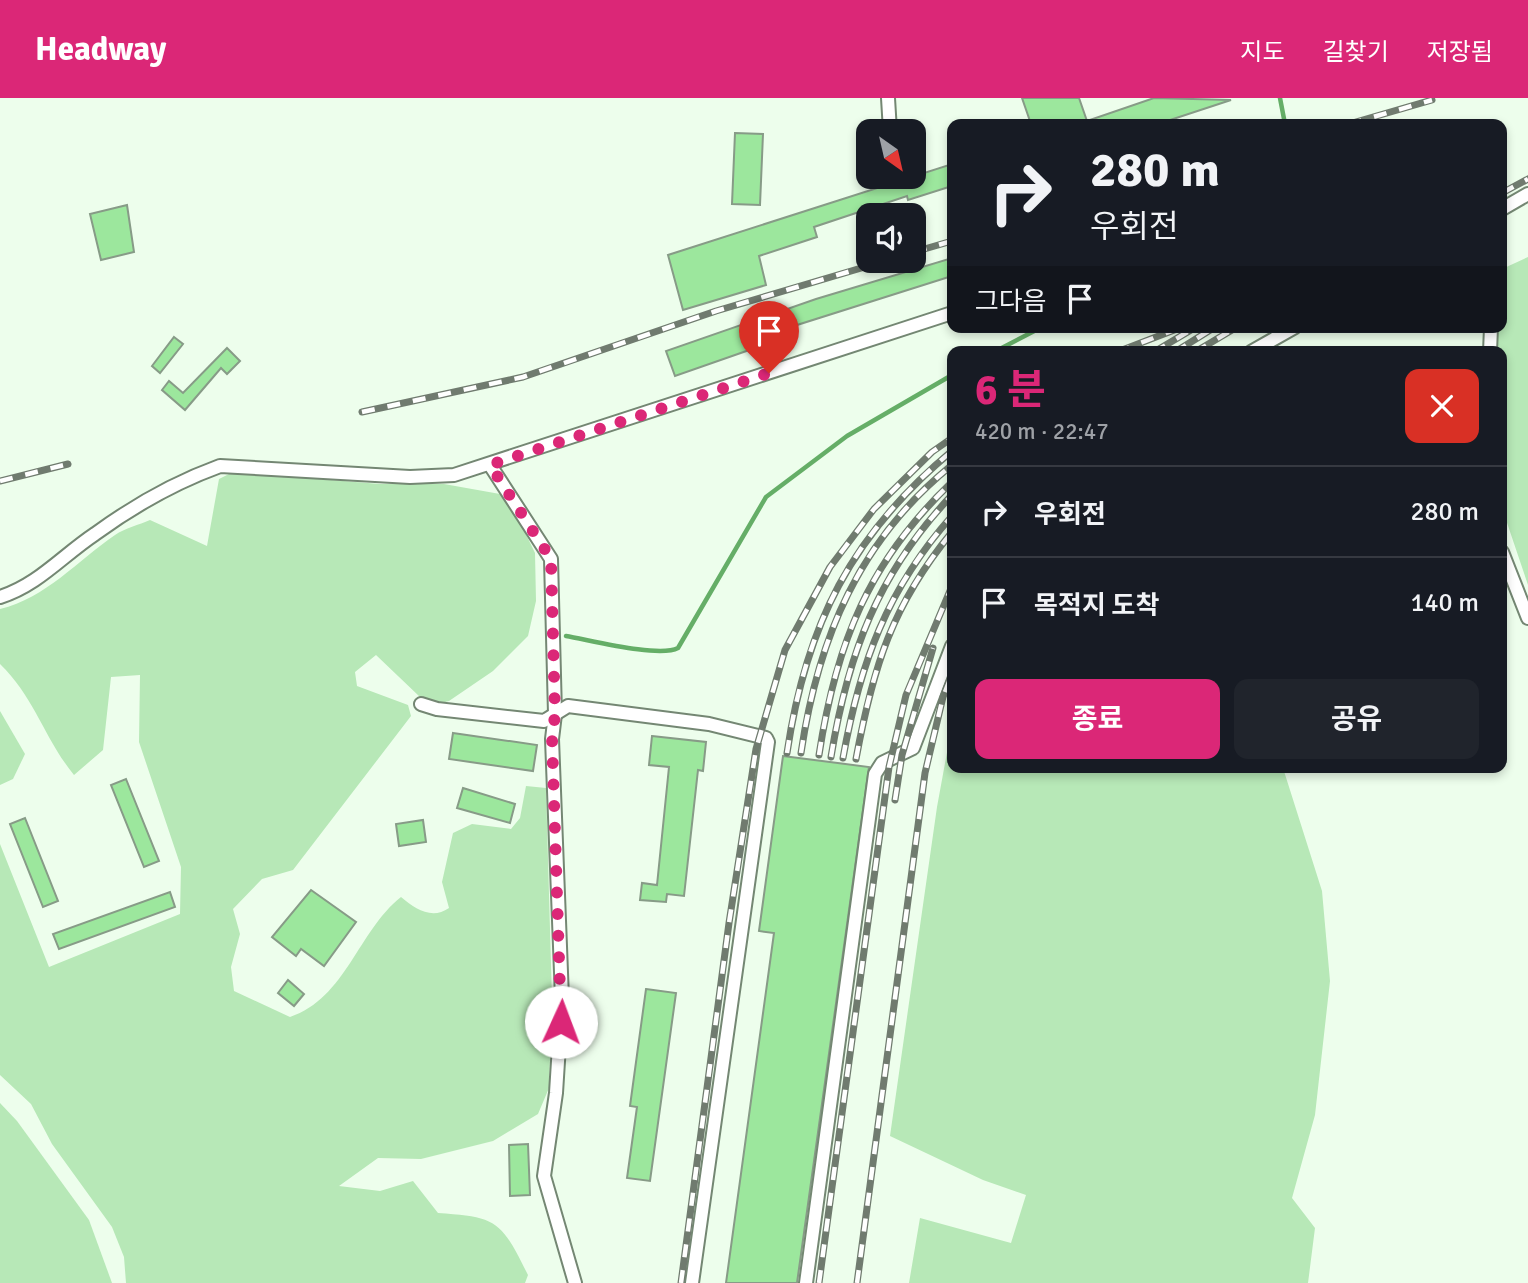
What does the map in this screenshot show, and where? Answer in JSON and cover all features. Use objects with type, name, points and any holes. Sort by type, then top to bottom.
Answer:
[{"type":"street","points":[[888,98],[889,119]]},
{"type":"street","points":[[1507,206],[1528,194]]},
{"type":"street","points":[[0,597],[38,579],[94,534],[148,501],[194,476],[220,466],[410,477],[454,475],[947,315]]},
{"type":"street","points":[[1262,346],[1284,333]]},
{"type":"street","points":[[490,465],[551,559],[555,715],[552,738],[562,998],[556,1093],[544,1176],[575,1283]]},
{"type":"street","points":[[1507,565],[1528,618]]},
{"type":"street","points":[[806,1283],[875,774],[881,763],[913,748],[947,659]]},
{"type":"street","points":[[421,704],[437,709],[544,721],[568,706],[709,724],[766,738],[768,742],[692,1283]]},
{"type":"green space","points":[[1528,257],[1528,585],[1507,523],[1507,346],[1495,346],[1497,333],[1507,333],[1507,267]]},
{"type":"green space","points":[[233,472],[380,484],[444,484],[500,494],[519,520],[535,553],[536,601],[528,636],[493,671],[449,701],[437,704],[420,697],[376,655],[355,672],[357,686],[408,705],[411,716],[293,870],[262,879],[233,909],[240,934],[231,967],[234,991],[290,1017],[309,1008],[338,980],[373,927],[401,897],[424,912],[436,913],[449,908],[442,882],[453,833],[472,824],[511,829],[520,818],[526,786],[546,788],[552,1000],[549,1088],[538,1114],[493,1141],[421,1159],[378,1158],[339,1186],[380,1191],[413,1181],[438,1213],[474,1217],[495,1225],[519,1257],[528,1275],[525,1283],[126,1283],[124,1257],[112,1227],[52,1144],[31,1104],[0,1075],[0,844],[49,967],[180,914],[181,867],[139,742],[140,675],[111,677],[103,750],[74,775],[22,690],[0,664],[0,609],[17,604],[47,588],[115,535],[150,520],[207,546],[219,479]]},
{"type":"green space","points":[[0,711],[25,754],[13,779],[0,785]]},
{"type":"green space","points":[[947,752],[947,773],[1285,773],[1322,891],[1330,981],[1315,1115],[1292,1198],[1315,1228],[1308,1283],[909,1283],[920,1218],[1011,1243],[1026,1195],[983,1180],[890,1136]]},
{"type":"green space","points":[[0,1103],[17,1121],[89,1220],[112,1283],[0,1283]]},
{"type":"building","points":[[1022,98],[1079,98],[1086,119],[1029,119]]},
{"type":"building","points":[[1154,98],[1231,100],[1173,119],[1093,119]]},
{"type":"building","points":[[735,133],[763,134],[760,205],[732,204]]},
{"type":"building","points":[[947,166],[947,188],[908,200],[907,196],[886,203],[856,203],[856,213],[814,227],[817,237],[759,256],[766,285],[683,310],[668,255],[874,189],[926,189],[926,172]]},
{"type":"building","points":[[127,205],[134,252],[101,260],[90,214]]},
{"type":"building","points":[[947,260],[947,278],[775,332],[778,340],[675,376],[666,351],[816,299],[902,273],[926,273],[926,266]]},
{"type":"building","points":[[174,337],[183,344],[160,373],[152,366]]},
{"type":"building","points":[[227,348],[240,361],[227,374],[221,368],[185,410],[162,390],[169,381],[183,393]]},
{"type":"building","points":[[453,733],[537,745],[533,771],[449,759]]},
{"type":"building","points":[[652,736],[706,742],[703,771],[698,770],[684,896],[667,894],[666,902],[640,900],[642,883],[657,885],[669,767],[649,765]]},
{"type":"building","points":[[783,756],[869,767],[797,1283],[726,1283],[774,933],[759,931]]},
{"type":"building","points":[[126,779],[159,861],[144,867],[111,785]]},
{"type":"building","points":[[463,788],[515,804],[510,823],[457,808]]},
{"type":"building","points":[[25,818],[58,901],[43,907],[10,824]]},
{"type":"building","points":[[423,820],[426,842],[399,846],[396,824]]},
{"type":"building","points":[[311,890],[356,922],[324,966],[301,949],[296,956],[272,937]]},
{"type":"building","points":[[170,892],[175,907],[59,949],[53,934]]},
{"type":"building","points":[[288,980],[304,994],[294,1006],[278,993]]},
{"type":"building","points":[[646,989],[676,993],[650,1181],[627,1178],[637,1107],[630,1106]]},
{"type":"building","points":[[528,1144],[530,1195],[510,1196],[509,1145]]},
{"type":"waterway","points":[[1280,98],[1284,119]]},
{"type":"waterway","points":[[1006,346],[1030,333]]},
{"type":"waterway","points":[[566,636],[641,650],[669,651],[678,648],[766,497],[847,436],[947,378]]},
{"type":"railway","points":[[1366,119],[1432,100]]},
{"type":"railway","points":[[1507,190],[1528,179]]},
{"type":"railway","points":[[926,249],[947,242]]},
{"type":"railway","points":[[362,412],[523,377],[716,311],[856,270]]},
{"type":"railway","points":[[1133,346],[1166,333]]},
{"type":"railway","points":[[1164,346],[1186,333]]},
{"type":"railway","points":[[1185,346],[1205,333]]},
{"type":"railway","points":[[1205,346],[1227,333]]},
{"type":"railway","points":[[681,1283],[729,923],[756,749],[785,650],[830,567],[874,509],[932,452],[947,442]]},
{"type":"railway","points":[[787,753],[795,707],[807,664],[821,623],[839,586],[860,550],[886,516],[947,456]]},
{"type":"railway","points":[[0,481],[68,464]]},
{"type":"railway","points":[[801,753],[819,670],[848,594],[892,525],[947,470]]},
{"type":"railway","points":[[819,755],[835,676],[861,606],[899,542],[947,487]]},
{"type":"railway","points":[[831,757],[847,683],[870,616],[904,554],[947,501]]},
{"type":"railway","points":[[843,758],[858,690],[880,629],[910,571],[947,522]]},
{"type":"railway","points":[[856,759],[870,695],[888,638],[914,585],[947,538]]},
{"type":"railway","points":[[819,1283],[889,767],[906,695],[947,598]]},
{"type":"railway","points":[[895,800],[902,755],[933,648]]},
{"type":"railway","points":[[857,1283],[925,773],[947,687]]},
{"type":"route","points":[[561,1022],[558,852],[552,738],[555,715],[554,570],[543,543],[490,465],[769,373]]}]
